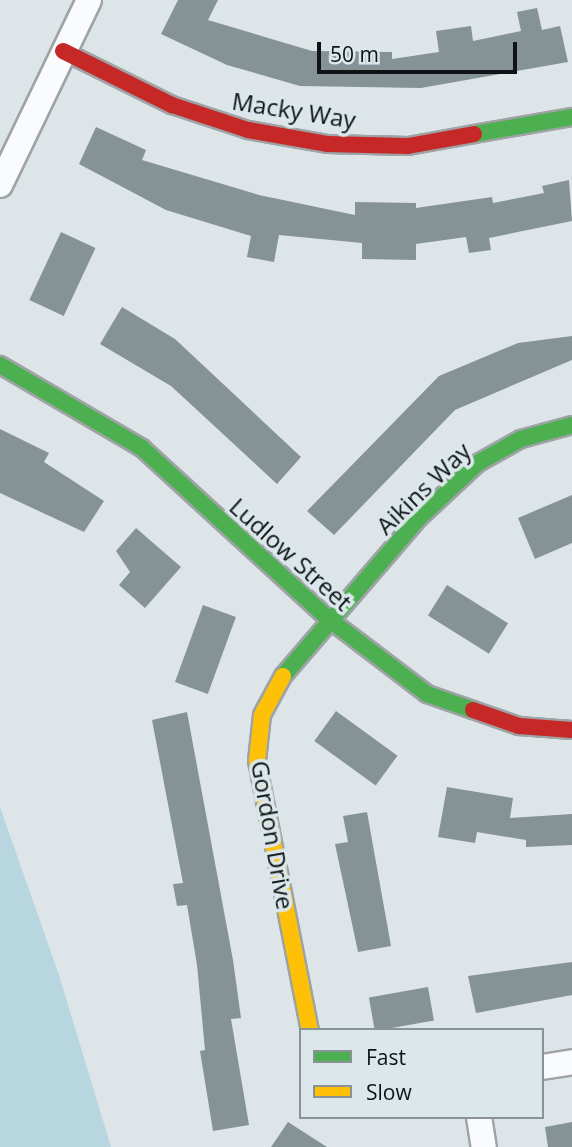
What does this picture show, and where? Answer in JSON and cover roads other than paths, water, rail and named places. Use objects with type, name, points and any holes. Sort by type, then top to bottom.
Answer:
[{"type":"street","points":[[0,185],[89,0]]},
{"type":"street","name":"Macky Way","points":[[63,51],[179,108],[248,130],[327,144],[408,146],[572,117]]},
{"type":"street","name":"Ludlow Street","points":[[0,365],[142,448],[380,663],[456,707],[519,726],[572,730]]},
{"type":"street","name":"Aikins Way","points":[[330,620],[419,518],[478,463],[521,439],[572,425]]},
{"type":"street","name":"Gordon Drive","points":[[310,1028],[256,758],[262,715],[274,686],[330,620]]},
{"type":"street","points":[[544,1067],[572,1062]]},
{"type":"street","points":[[479,1119],[484,1147]]}]
